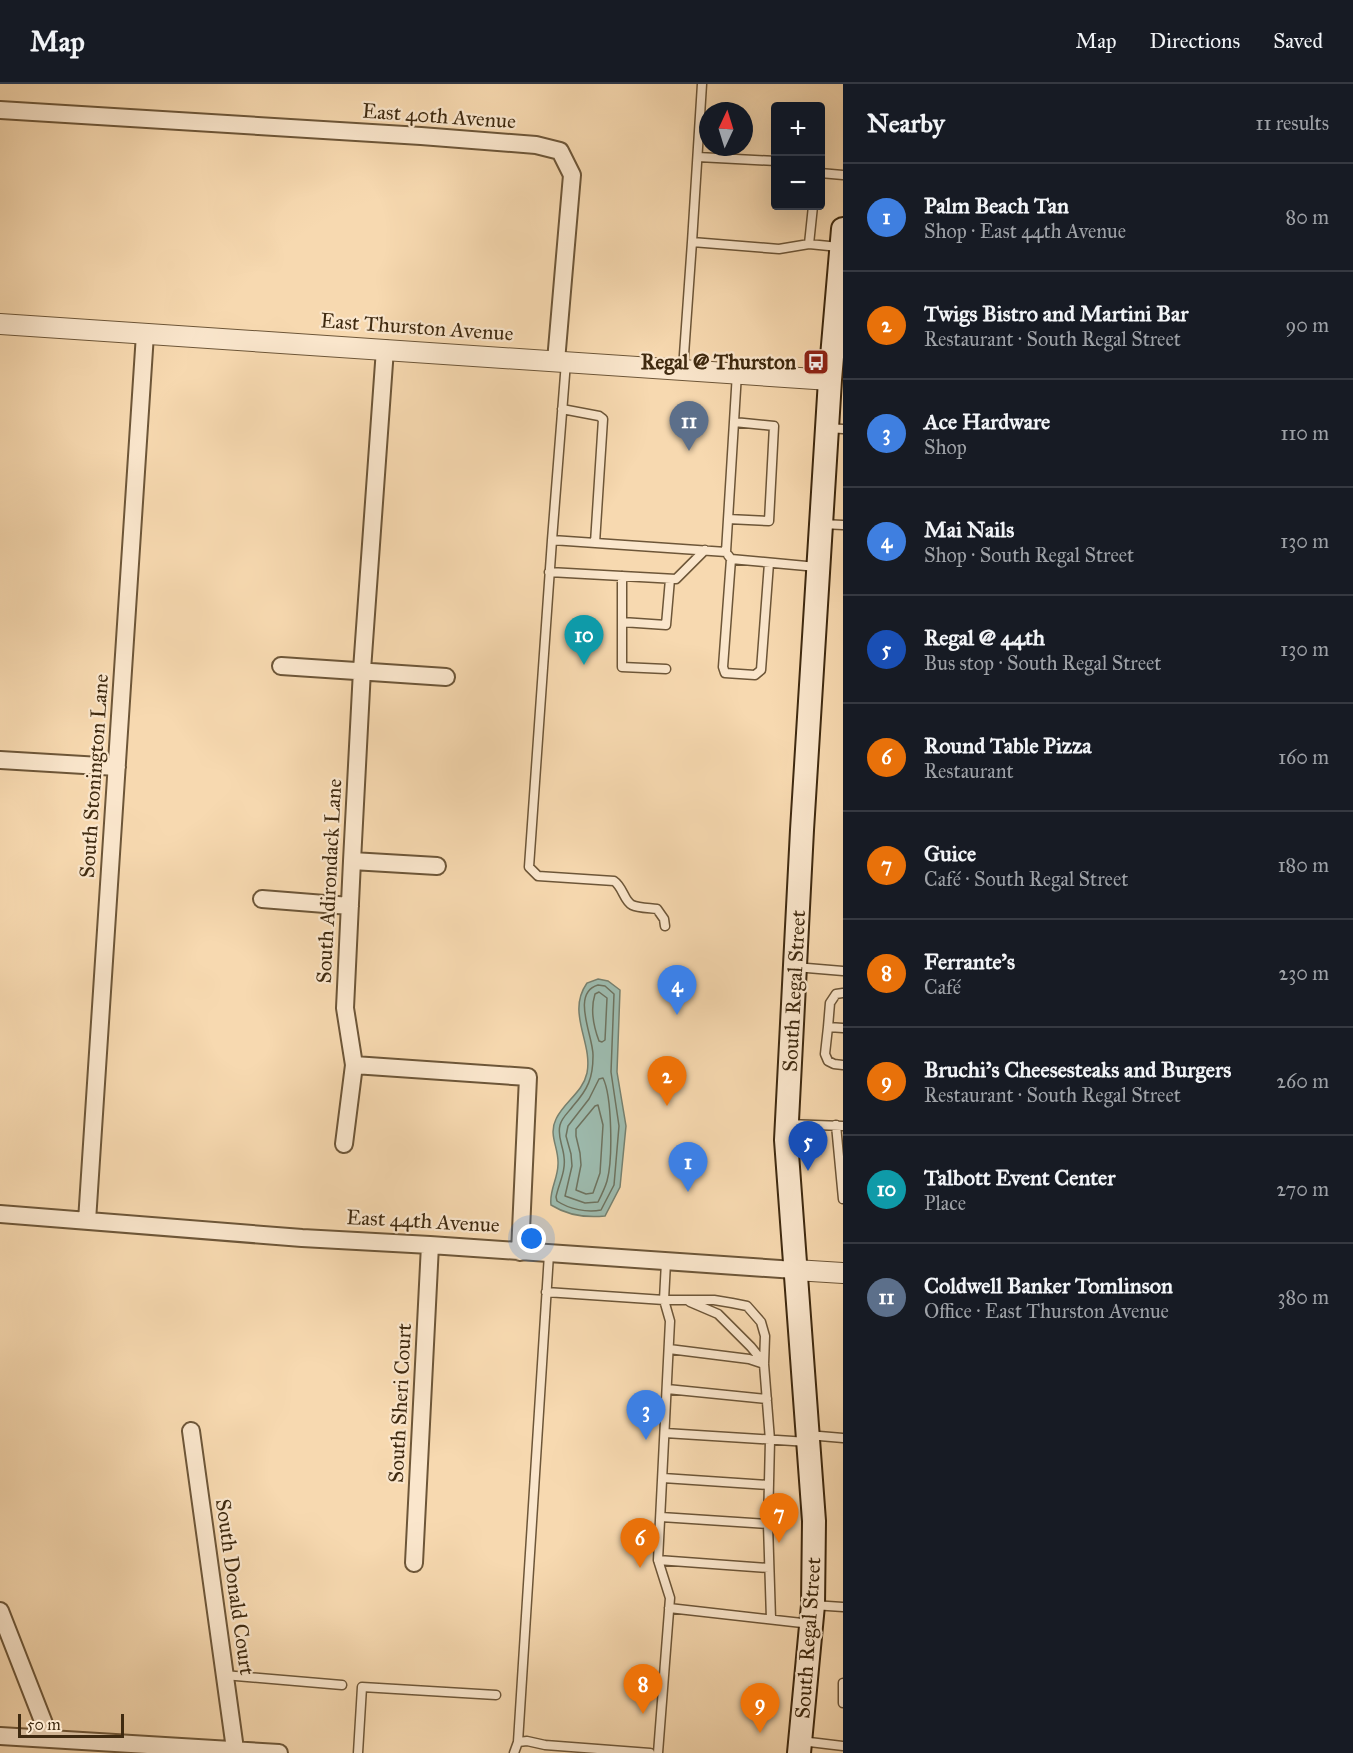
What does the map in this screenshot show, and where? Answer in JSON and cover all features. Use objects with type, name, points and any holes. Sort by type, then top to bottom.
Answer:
[{"type":"main road","name":"South Regal Street","points":[[800,1747],[812,1614],[814,1521],[786,1140],[818,567],[832,525],[835,428],[833,382],[842,238]]},
{"type":"street","name":"East 40th Avenue","points":[[0,110],[421,136],[536,145],[560,151],[572,175],[561,361]]},
{"type":"street","name":"East Thurston Avenue","points":[[0,324],[561,361],[833,382]]},
{"type":"street","name":"South Stonington Lane","points":[[87,1221],[145,333]]},
{"type":"street","name":"South Adirondack Lane","points":[[344,1144],[354,1065],[345,1008],[352,861],[362,670],[385,349]]},
{"type":"street","points":[[281,666],[446,677]]},
{"type":"street","points":[[0,759],[117,767]]},
{"type":"street","points":[[352,861],[437,866]]},
{"type":"street","points":[[262,899],[350,906]]},
{"type":"street","points":[[354,1065],[528,1077],[520,1252]]},
{"type":"street","name":"East 44th Avenue","points":[[0,1214],[302,1238],[843,1273]]},
{"type":"street","name":"South Sheri Court","points":[[414,1563],[430,1245]]},
{"type":"street","name":"South Donald Court","points":[[191,1431],[235,1749]]},
{"type":"street","points":[[0,1611],[50,1739]]},
{"type":"street","points":[[0,1736],[279,1753]]},
{"type":"lane","points":[[683,370],[702,84]]},
{"type":"lane","points":[[698,157],[771,161]]},
{"type":"lane","points":[[825,173],[843,175]]},
{"type":"lane","points":[[809,244],[813,210]]},
{"type":"lane","points":[[692,242],[779,249],[842,238]]},
{"type":"lane","points":[[561,361],[562,409],[530,867],[537,876],[614,881],[619,885],[627,902],[633,906],[657,909],[664,919],[665,926]]},
{"type":"lane","points":[[737,374],[728,519],[729,556],[723,667],[725,673],[755,675],[761,670],[769,563]]},
{"type":"lane","points":[[562,409],[599,416],[603,419],[596,543]]},
{"type":"lane","points":[[728,519],[769,521],[774,426],[734,422]]},
{"type":"lane","points":[[552,540],[705,550],[769,563],[818,567]]},
{"type":"lane","points":[[549,572],[676,579],[705,550]]},
{"type":"lane","points":[[622,576],[622,667],[666,669]]},
{"type":"lane","points":[[622,622],[666,625],[670,579]]},
{"type":"lane","points":[[795,967],[843,971]]},
{"type":"lane","points":[[843,993],[836,994],[830,1003],[825,1054],[828,1061],[843,1065]]},
{"type":"lane","points":[[828,1027],[843,1028]]},
{"type":"lane","points":[[787,1124],[840,1126],[843,1199]]},
{"type":"lane","points":[[514,1753],[518,1742],[549,1254]]},
{"type":"lane","points":[[658,1753],[670,1598],[658,1560],[670,1321],[664,1300],[666,1262]]},
{"type":"lane","points":[[546,1292],[664,1300],[714,1300],[747,1306],[761,1322],[765,1336],[764,1364],[770,1440],[768,1524],[771,1619]]},
{"type":"lane","points":[[685,1300],[718,1314],[751,1347],[764,1364]]},
{"type":"lane","points":[[669,1349],[749,1359],[764,1364]]},
{"type":"lane","points":[[667,1389],[767,1399]]},
{"type":"lane","points":[[665,1433],[770,1440],[843,1438]]},
{"type":"lane","points":[[663,1478],[769,1485]]},
{"type":"lane","points":[[661,1517],[768,1524]]},
{"type":"lane","points":[[658,1560],[769,1568]]},
{"type":"lane","points":[[669,1608],[771,1619],[812,1614],[843,1607]]},
{"type":"lane","points":[[224,1675],[342,1685]]},
{"type":"lane","points":[[843,1683],[843,1703]]},
{"type":"lane","points":[[358,1753],[362,1687],[496,1695]]},
{"type":"lane","points":[[518,1742],[527,1741],[545,1749],[650,1753]]},
{"type":"lane","points":[[800,1747],[843,1746]]},
{"type":"water","points":[[598,979],[608,981],[620,990],[617,1072],[626,1126],[620,1187],[605,1216],[591,1217],[577,1215],[551,1205],[558,1164],[553,1131],[559,1113],[585,1080],[588,1061],[579,1005],[581,994],[587,983]]},
{"type":"place","name":"Regal @ Thurston","points":[[816,362]]},
{"type":"place","name":"Coldwell Banker Tomlinson","points":[[689,451]]},
{"type":"place","name":"Talbott Event Center","points":[[584,665]]},
{"type":"place","name":"Mai Nails","points":[[677,1015]]},
{"type":"place","name":"Twigs Bistro and Martini Bar","points":[[667,1106]]},
{"type":"place","name":"Regal @ 44th","points":[[808,1171]]},
{"type":"place","name":"Palm Beach Tan","points":[[688,1192]]},
{"type":"place","name":"Ace Hardware","points":[[646,1440]]},
{"type":"place","name":"Guice","points":[[779,1543]]},
{"type":"place","name":"Round Table Pizza","points":[[640,1568]]},
{"type":"place","name":"Ferrante's","points":[[643,1714]]},
{"type":"place","name":"Bruchi's Cheesesteaks and Burgers","points":[[760,1733]]}]
